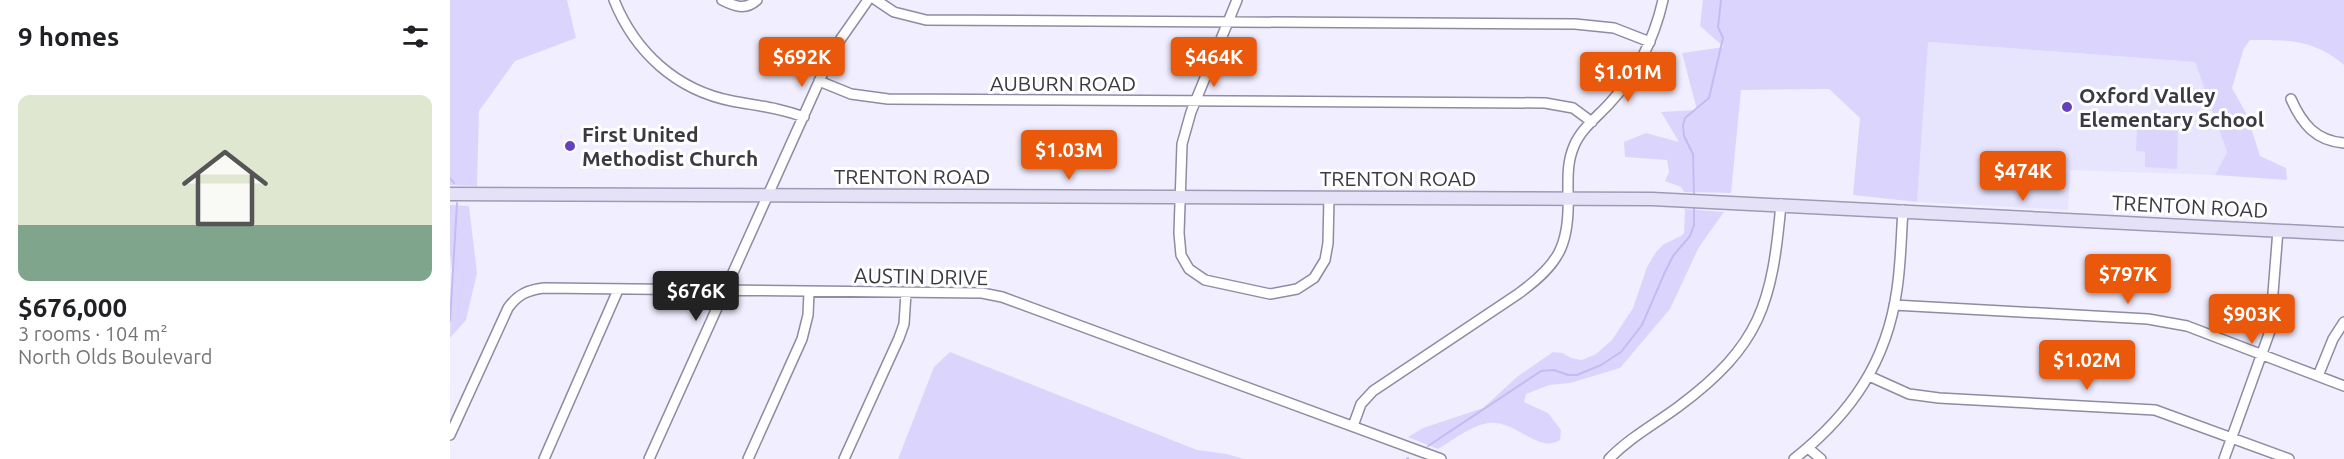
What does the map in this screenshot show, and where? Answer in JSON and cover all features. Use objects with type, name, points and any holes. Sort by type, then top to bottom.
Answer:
[{"type":"main road","name":"TRENTON ROAD","points":[[450,194],[1701,200],[2344,234]]},
{"type":"street","points":[[614,0],[626,26],[643,50],[663,69],[685,84],[714,97],[776,107],[804,117]]},
{"type":"street","points":[[722,0],[740,7],[749,6],[757,0]]},
{"type":"street","points":[[649,459],[819,81],[840,40],[867,0]]},
{"type":"street","points":[[876,0],[894,12],[926,20],[1583,24],[1614,28],[1650,42]]},
{"type":"street","points":[[1237,0],[1196,102],[1182,144],[1179,247],[1189,269],[1205,280],[1270,294],[1289,292],[1305,286],[1321,267],[1328,243],[1329,197]]},
{"type":"street","points":[[1353,426],[1361,404],[1373,391],[1518,294],[1546,272],[1555,261],[1564,245],[1567,231],[1570,158],[1578,138],[1632,76],[1650,42],[1663,0]]},
{"type":"street","name":"AUBURN ROAD","points":[[819,81],[850,94],[888,99],[1561,104],[1573,108],[1592,122]]},
{"type":"street","points":[[2291,99],[2301,119],[2312,132],[2326,140],[2344,143]]},
{"type":"street","points":[[1609,459],[1628,442],[1713,379],[1728,364],[1751,333],[1772,282],[1781,204]]},
{"type":"street","points":[[1794,459],[1843,413],[1861,390],[1885,341],[1898,283],[1903,210]]},
{"type":"street","points":[[2224,459],[2263,354],[2273,313],[2278,230]]},
{"type":"street","name":"AUSTIN DRIVE","points":[[450,435],[508,308],[517,297],[531,290],[544,288],[982,293],[1002,297],[1441,459]]},
{"type":"street","points":[[544,459],[618,290]]},
{"type":"street","points":[[748,459],[802,339],[808,315],[809,292]]},
{"type":"street","points":[[844,459],[899,338],[904,324],[906,292]]},
{"type":"street","points":[[1894,306],[2166,321],[2187,326],[2344,386]]},
{"type":"street","points":[[2318,376],[2333,339],[2344,322]]},
{"type":"street","points":[[1869,376],[1908,394],[1939,398],[2155,410],[2289,459]]},
{"type":"street","points":[[1808,448],[1821,459]]},
{"type":"shaded area","points":[[450,0],[567,0],[576,38],[515,61],[479,111],[477,186],[450,185]]},
{"type":"shaded area","points":[[1703,0],[2344,0],[2344,65],[2322,50],[2300,43],[2250,40],[2244,48],[2232,88],[2247,115],[2260,156],[2286,168],[2287,180],[2215,175],[2227,152],[2195,62],[1928,42],[1917,202],[1853,195],[1860,118],[1829,89],[1741,90],[1731,193],[1684,192],[1681,187],[1665,181],[1669,172],[1667,160],[1625,157],[1624,142],[1646,133],[1679,142],[1661,112],[1697,110],[1682,53],[1724,47],[1700,26]]},
{"type":"shaded area","name":"Oxford Valley Elementary School","points":[[1927,42],[2195,62],[2227,152],[2215,175],[2070,170],[2068,210],[1917,202]]},
{"type":"shaded area","points":[[2137,129],[2178,131],[2177,169],[2145,167],[2145,152],[2136,151]]},
{"type":"shaded area","points":[[450,205],[469,206],[477,273],[466,320],[450,338],[452,270]]},
{"type":"shaded area","points":[[1685,209],[1724,212],[1699,247],[1670,309],[1620,368],[1570,383],[1549,385],[1526,394],[1524,402],[1548,413],[1561,430],[1560,440],[1543,443],[1499,423],[1483,424],[1438,449],[1408,437],[1423,428],[1483,408],[1518,376],[1553,352],[1582,360],[1596,354],[1612,340],[1633,308],[1647,267],[1656,252],[1664,244],[1684,233]]},
{"type":"shaded area","points":[[950,352],[1197,450],[1244,459],[898,459],[934,367]]},
{"type":"waterway","points":[[1694,197],[1693,154],[1684,136],[1683,125],[1685,118],[1709,98],[1723,38],[1718,27],[1721,0]]},
{"type":"waterway","points":[[450,178],[454,183]]},
{"type":"waterway","points":[[450,321],[457,203]]},
{"type":"waterway","points":[[1428,446],[1541,371],[1554,370],[1568,375],[1577,375],[1601,365],[1621,352],[1642,325],[1673,256],[1690,236],[1694,225],[1694,206]]},
{"type":"place","name":"Oxford Valley Elementary School","points":[[2067,107]]},
{"type":"place","name":"First United Methodist Church","points":[[570,146]]}]
